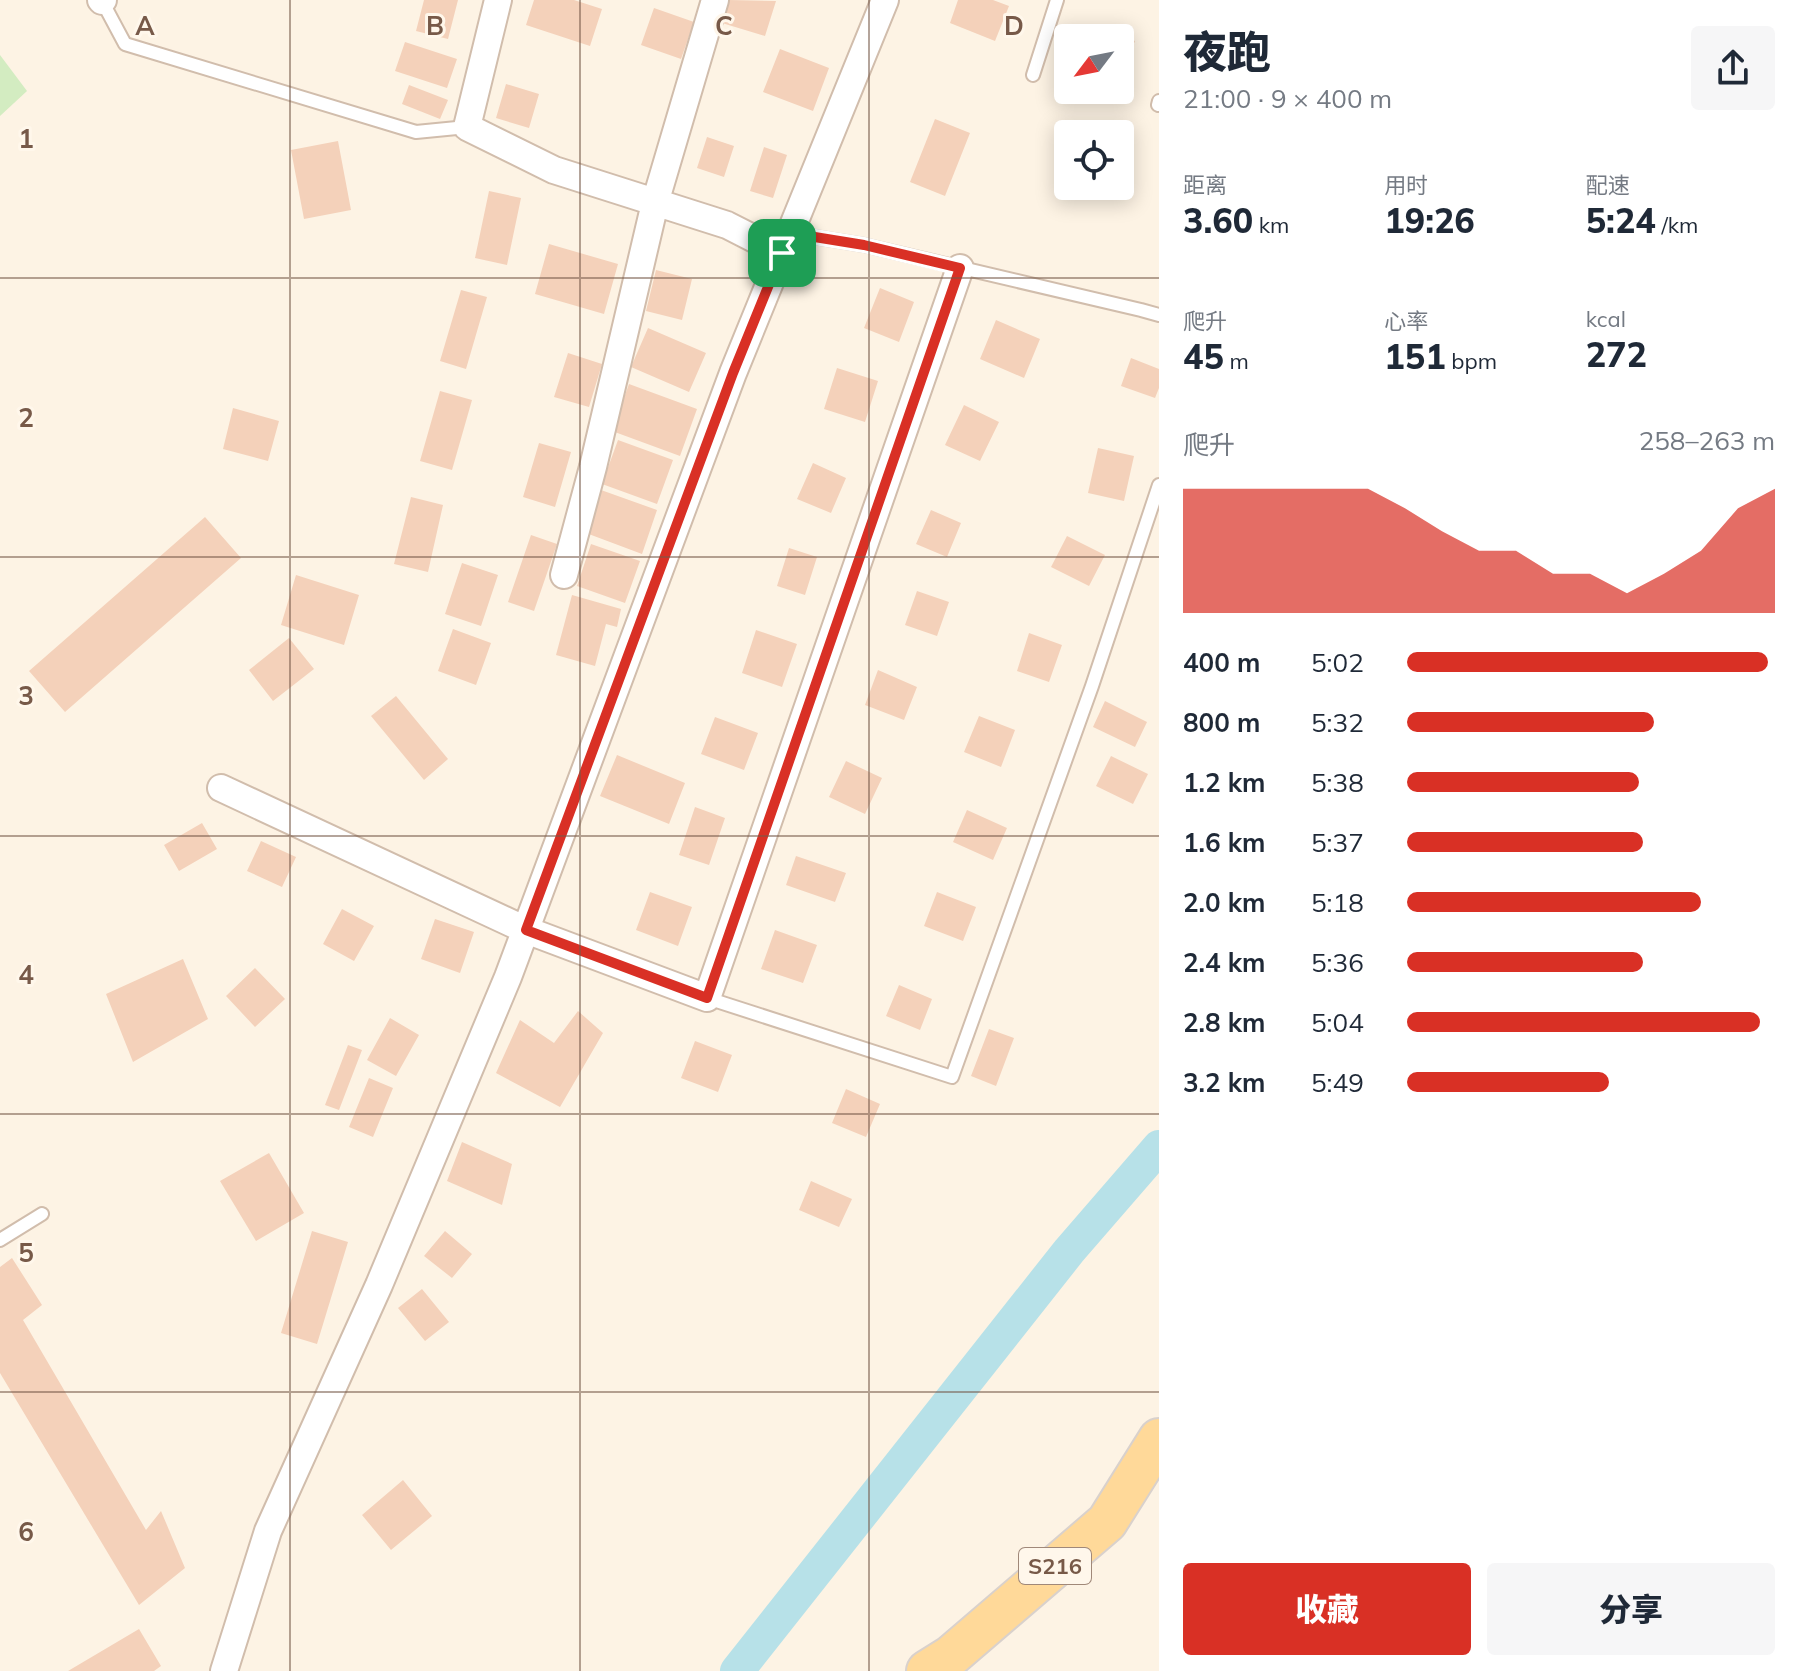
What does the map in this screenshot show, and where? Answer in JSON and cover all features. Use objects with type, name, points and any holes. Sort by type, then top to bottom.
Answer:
[{"type":"main road","name":"S216","points":[[927,1671],[951,1656],[1107,1522],[1159,1439]]},
{"type":"street","points":[[498,0],[467,127],[554,170],[786,243]]},
{"type":"street","points":[[564,575],[593,467],[655,203],[715,0]]},
{"type":"street","points":[[224,1671],[268,1531],[379,1285],[502,992],[733,373],[885,0]]},
{"type":"street","points":[[221,788],[526,930],[707,998],[960,268]]},
{"type":"lane","points":[[102,0],[125,44],[416,132],[467,127]]},
{"type":"lane","points":[[1033,75],[1057,0]]},
{"type":"lane","points":[[786,243],[864,245],[1159,315]]},
{"type":"lane","points":[[707,998],[952,1077],[1087,701],[1159,485]]},
{"type":"lane","points":[[0,1240],[42,1214]]},
{"type":"green space","points":[[0,55],[27,91],[0,116]]},
{"type":"building","points":[[424,0],[458,0],[448,39],[416,31]]},
{"type":"building","points":[[534,0],[574,0],[602,9],[590,46],[526,25]]},
{"type":"building","points":[[729,0],[776,1],[765,36],[722,23]]},
{"type":"building","points":[[958,0],[993,0],[1009,6],[995,41],[950,23]]},
{"type":"building","points":[[654,8],[694,22],[681,59],[641,45]]},
{"type":"building","points":[[405,42],[457,59],[447,88],[395,71]]},
{"type":"building","points":[[780,49],[829,68],[813,111],[763,92]]},
{"type":"building","points":[[506,84],[539,94],[529,128],[496,118]]},
{"type":"building","points":[[409,85],[448,100],[440,119],[402,104]]},
{"type":"building","points":[[935,119],[970,133],[945,196],[910,182]]},
{"type":"building","points":[[707,137],[734,146],[724,177],[697,168]]},
{"type":"building","points":[[338,141],[351,210],[304,219],[291,150]]},
{"type":"building","points":[[764,147],[787,155],[773,198],[750,191]]},
{"type":"building","points":[[489,191],[521,198],[507,265],[475,258]]},
{"type":"building","points":[[549,244],[618,264],[604,314],[535,294]]},
{"type":"building","points":[[656,270],[692,279],[682,320],[646,311]]},
{"type":"building","points":[[880,288],[914,302],[899,342],[864,328]]},
{"type":"building","points":[[461,290],[487,297],[466,369],[440,361]]},
{"type":"building","points":[[996,320],[1040,339],[1024,378],[980,359]]},
{"type":"building","points":[[648,328],[706,353],[689,392],[631,367]]},
{"type":"building","points":[[568,353],[602,364],[589,407],[554,397]]},
{"type":"building","points":[[1131,358],[1159,369],[1159,388],[1155,398],[1121,386]]},
{"type":"building","points":[[837,368],[878,381],[865,422],[824,409]]},
{"type":"building","points":[[629,384],[697,409],[680,456],[612,431]]},
{"type":"building","points":[[440,391],[472,400],[452,470],[420,461]]},
{"type":"building","points":[[964,405],[999,422],[980,461],[945,445]]},
{"type":"building","points":[[233,408],[279,421],[268,461],[223,449]]},
{"type":"building","points":[[618,440],[673,460],[657,504],[602,484]]},
{"type":"building","points":[[539,443],[571,452],[555,507],[523,497]]},
{"type":"building","points":[[1098,448],[1134,456],[1124,501],[1088,493]]},
{"type":"building","points":[[813,463],[846,478],[831,513],[797,499]]},
{"type":"building","points":[[601,490],[657,510],[642,554],[586,533]]},
{"type":"building","points":[[411,497],[443,505],[428,572],[394,564]]},
{"type":"building","points":[[931,510],[961,523],[947,557],[916,544]]},
{"type":"building","points":[[205,517],[241,558],[65,712],[29,671]]},
{"type":"building","points":[[531,535],[557,544],[534,611],[508,602]]},
{"type":"building","points":[[1067,536],[1105,555],[1089,586],[1051,567]]},
{"type":"building","points":[[591,544],[640,561],[625,603],[577,586]]},
{"type":"building","points":[[789,548],[817,557],[805,595],[777,586]]},
{"type":"building","points":[[462,563],[498,575],[481,626],[445,614]]},
{"type":"building","points":[[296,575],[359,595],[344,645],[281,625]]},
{"type":"building","points":[[917,591],[949,602],[937,636],[905,625]]},
{"type":"building","points":[[572,595],[621,609],[617,627],[606,624],[595,666],[556,655]]},
{"type":"building","points":[[453,629],[491,643],[476,685],[438,671]]},
{"type":"building","points":[[756,630],[797,644],[782,687],[742,673]]},
{"type":"building","points":[[1029,633],[1062,645],[1049,682],[1017,671]]},
{"type":"building","points":[[289,638],[314,669],[273,701],[249,670]]},
{"type":"building","points":[[878,670],[917,687],[904,720],[865,705]]},
{"type":"building","points":[[396,696],[448,759],[424,780],[371,716]]},
{"type":"building","points":[[1105,701],[1147,722],[1135,747],[1093,727]]},
{"type":"building","points":[[979,716],[1015,730],[1001,767],[964,752]]},
{"type":"building","points":[[715,717],[758,733],[744,770],[701,754]]},
{"type":"building","points":[[617,755],[685,783],[669,824],[600,796]]},
{"type":"building","points":[[1111,756],[1148,774],[1133,804],[1096,786]]},
{"type":"building","points":[[846,761],[882,778],[865,814],[829,797]]},
{"type":"building","points":[[695,807],[725,818],[709,865],[679,855]]},
{"type":"building","points":[[967,810],[1007,828],[993,860],[953,842]]},
{"type":"building","points":[[202,823],[217,849],[179,871],[164,845]]},
{"type":"building","points":[[261,841],[296,857],[282,887],[247,871]]},
{"type":"building","points":[[796,856],[846,873],[835,902],[786,885]]},
{"type":"building","points":[[650,892],[692,907],[678,946],[636,930]]},
{"type":"building","points":[[937,892],[976,907],[963,941],[924,926]]},
{"type":"building","points":[[342,909],[374,926],[354,961],[323,944]]},
{"type":"building","points":[[435,919],[474,932],[460,973],[421,959]]},
{"type":"building","points":[[775,930],[817,945],[803,983],[761,969]]},
{"type":"building","points":[[183,959],[208,1019],[133,1062],[106,994]]},
{"type":"building","points":[[255,968],[285,999],[255,1027],[226,996]]},
{"type":"building","points":[[899,985],[932,999],[920,1030],[886,1016]]},
{"type":"building","points":[[578,1011],[603,1033],[560,1107],[496,1073],[520,1020],[554,1043]]},
{"type":"building","points":[[390,1018],[419,1035],[396,1076],[367,1060]]},
{"type":"building","points":[[989,1029],[1014,1038],[996,1086],[971,1076]]},
{"type":"building","points":[[695,1041],[732,1055],[718,1092],[681,1078]]},
{"type":"building","points":[[348,1045],[362,1050],[339,1110],[325,1105]]},
{"type":"building","points":[[369,1078],[393,1088],[373,1137],[349,1127]]},
{"type":"building","points":[[846,1089],[880,1104],[866,1137],[832,1123]]},
{"type":"building","points":[[462,1142],[512,1164],[502,1205],[447,1181]]},
{"type":"building","points":[[269,1153],[304,1213],[256,1241],[220,1181]]},
{"type":"building","points":[[811,1181],[852,1199],[839,1227],[799,1210]]},
{"type":"building","points":[[312,1231],[348,1242],[317,1344],[281,1333]]},
{"type":"building","points":[[445,1231],[472,1254],[452,1278],[424,1256]]},
{"type":"building","points":[[12,1258],[42,1305],[23,1320],[146,1530],[161,1511],[185,1568],[139,1605],[0,1373],[0,1267]]},
{"type":"building","points":[[422,1289],[449,1322],[425,1341],[398,1308]]},
{"type":"building","points":[[403,1480],[432,1516],[391,1550],[362,1515]]},
{"type":"building","points":[[139,1629],[161,1666],[154,1671],[68,1671]]},
{"type":"waterway","points":[[737,1671],[1069,1251],[1159,1147]]},
{"type":"route","points":[[790,233],[864,245],[960,268],[707,998],[526,930],[733,373],[782,253],[790,233]]}]
